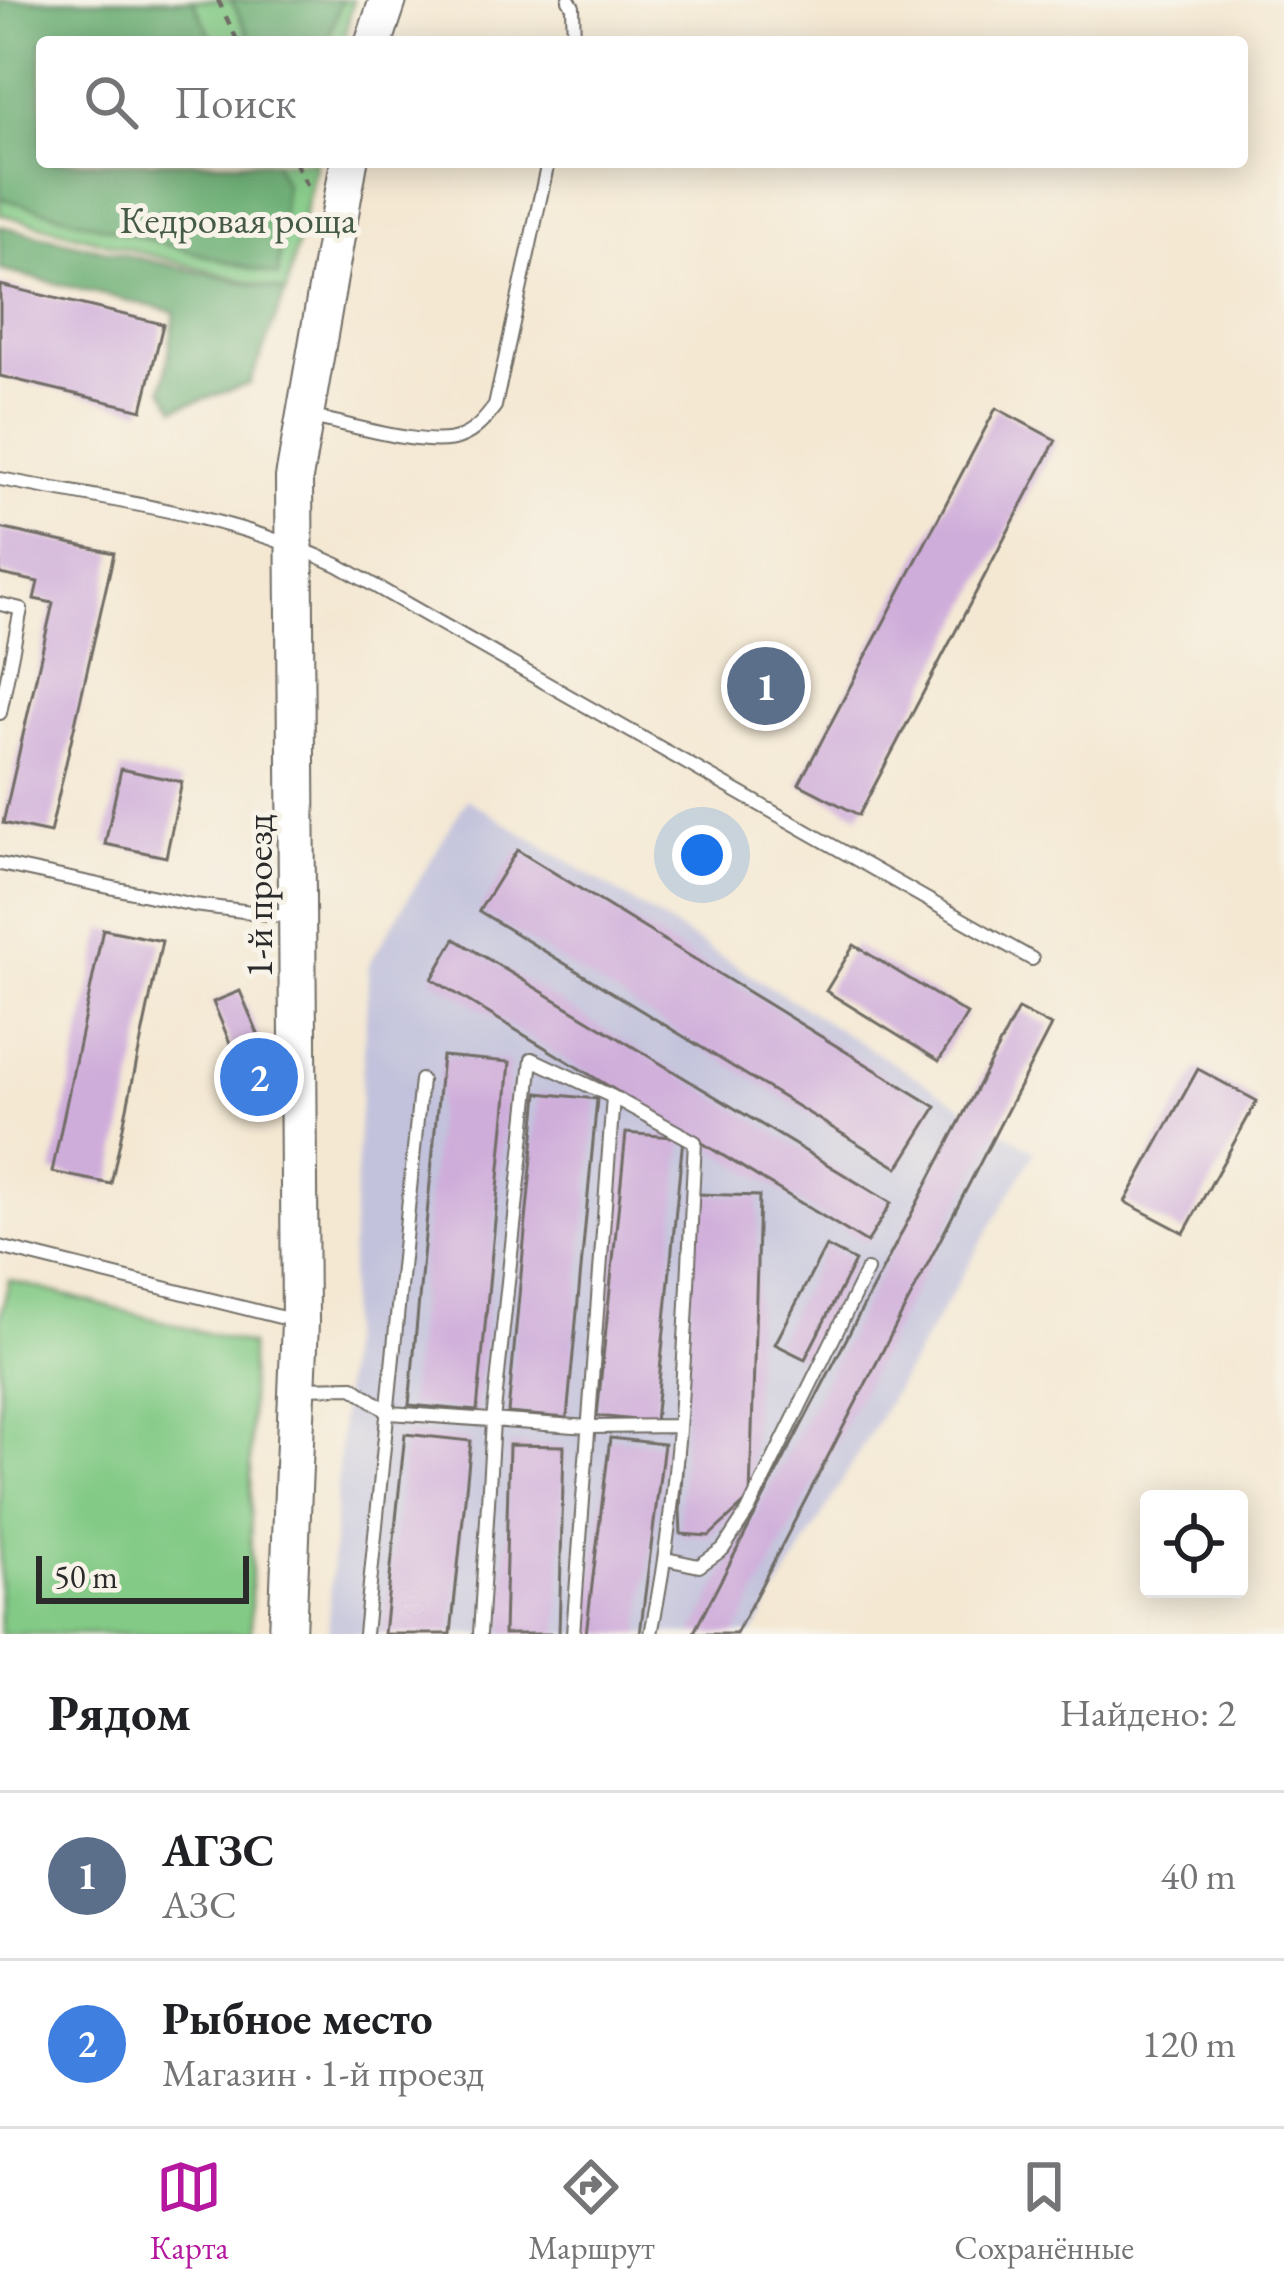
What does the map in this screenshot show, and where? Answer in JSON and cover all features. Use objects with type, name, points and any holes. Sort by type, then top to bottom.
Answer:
[{"type":"street","points":[[376,36],[388,0]]},
{"type":"street","name":"1-й проезд","points":[[287,1634],[300,1322],[294,478],[348,168]]},
{"type":"lane","points":[[569,0],[574,36]]},
{"type":"lane","points":[[304,415],[430,440],[457,440],[478,427],[495,406],[547,168]]},
{"type":"lane","points":[[0,479],[233,525],[295,544],[1032,959]]},
{"type":"lane","points":[[0,604],[21,609],[0,713]]},
{"type":"lane","points":[[0,864],[194,905],[300,918]]},
{"type":"lane","points":[[480,1634],[493,1421],[532,1059],[694,1142],[679,1426],[667,1559],[651,1634]]},
{"type":"lane","points":[[365,1634],[421,1081]]},
{"type":"lane","points":[[573,1634],[613,1097]]},
{"type":"lane","points":[[0,1247],[300,1322]]},
{"type":"lane","points":[[667,1559],[699,1566],[723,1549],[748,1511],[867,1270]]},
{"type":"lane","points":[[299,1388],[353,1387],[390,1413],[590,1427],[679,1426]]},
{"type":"path","points":[[218,0],[235,36]]},
{"type":"shaded area","points":[[467,799],[1035,1151],[753,1634],[328,1634],[369,964]]},
{"type":"green space","name":"Кедровая роща","points":[[0,0],[353,0],[344,36],[36,36],[36,168],[315,168],[286,292],[0,214]]},
{"type":"green space","name":"Кедровая роща","points":[[0,0],[193,0],[211,36],[36,36],[36,168],[277,168],[285,184],[278,276],[0,198]]},
{"type":"green space","points":[[231,0],[342,0],[329,36],[249,36]]},
{"type":"green space","points":[[0,226],[286,292],[250,384],[175,408],[163,389],[175,312],[0,270]]},
{"type":"green space","points":[[9,1280],[250,1345],[251,1634],[0,1634],[0,1320]]},
{"type":"building","points":[[0,285],[163,324],[142,410],[0,376]]},
{"type":"building","points":[[996,408],[1056,440],[859,815],[799,784]]},
{"type":"building","points":[[0,528],[114,553],[50,833],[3,823],[53,603],[34,599],[38,582],[0,574]]},
{"type":"building","points":[[121,769],[182,782],[166,857],[105,844]]},
{"type":"building","points":[[517,850],[936,1107],[898,1168],[479,911]]},
{"type":"building","points":[[103,929],[162,941],[111,1184],[52,1172]]},
{"type":"building","points":[[455,939],[891,1203],[867,1243],[432,979]]},
{"type":"building","points":[[854,945],[967,1014],[939,1061],[826,991]]},
{"type":"building","points":[[240,991],[265,1051],[238,1062],[213,1002]]},
{"type":"building","points":[[1018,1009],[1051,1026],[736,1634],[693,1634]]},
{"type":"building","points":[[442,1056],[510,1062],[477,1411],[409,1405]]},
{"type":"building","points":[[241,1068],[265,1072],[260,1106],[235,1102]]},
{"type":"building","points":[[1198,1069],[1257,1101],[1184,1233],[1125,1202]]},
{"type":"building","points":[[538,1093],[597,1099],[567,1418],[508,1413]]},
{"type":"building","points":[[626,1133],[683,1138],[655,1422],[597,1416]]},
{"type":"building","points":[[697,1194],[759,1196],[750,1498],[709,1536],[681,1534],[680,1510]]},
{"type":"building","points":[[826,1246],[855,1261],[805,1359],[775,1344]]},
{"type":"building","points":[[405,1434],[471,1441],[451,1634],[384,1634]]},
{"type":"building","points":[[610,1438],[664,1444],[640,1634],[586,1634]]},
{"type":"building","points":[[509,1445],[564,1446],[559,1634],[504,1634]]},
{"type":"place","name":"АГЗС","points":[[766,686]]},
{"type":"place","name":"Рыбное место","points":[[259,1077]]}]
